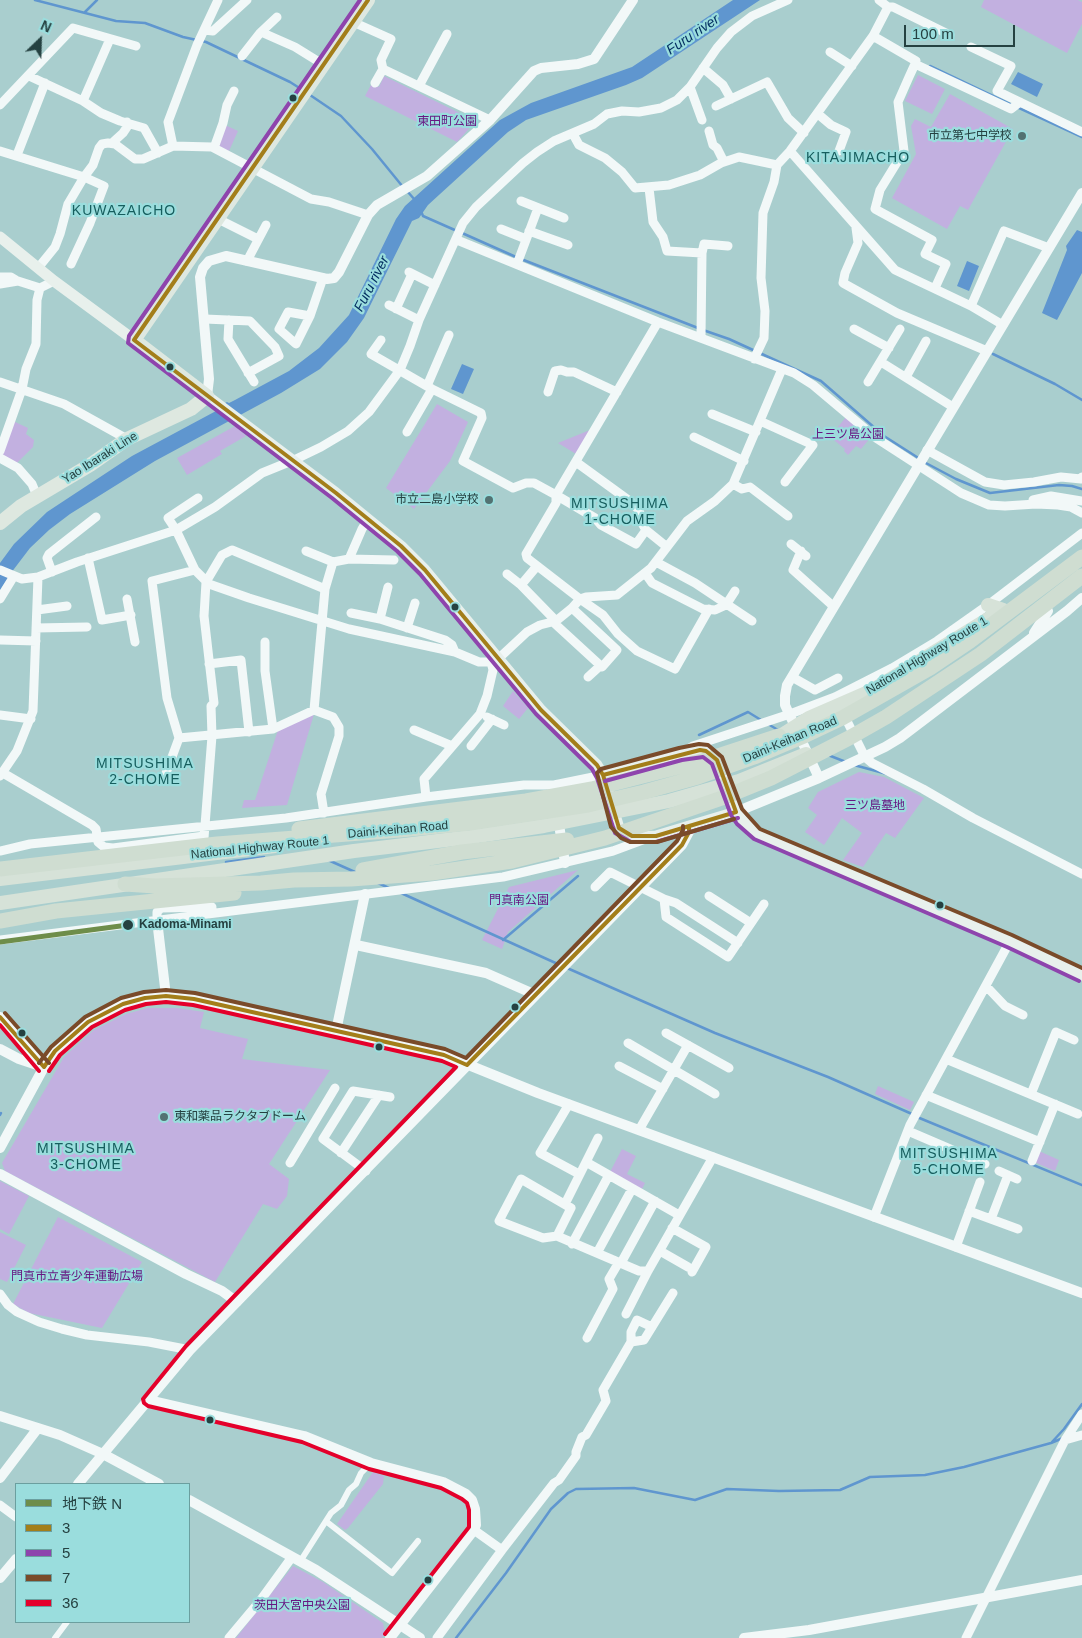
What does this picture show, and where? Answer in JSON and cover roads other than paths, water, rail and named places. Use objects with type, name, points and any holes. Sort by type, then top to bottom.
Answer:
[{"type":"highway","name":"National Highway Route 1","points":[[0,903],[354,851],[471,837],[644,796],[696,780],[748,756],[837,701],[871,691],[890,680],[1003,610],[1082,551]]},
{"type":"highway","name":"Daini-Keihan Road","points":[[122,856],[207,836],[400,830],[470,823],[588,805],[698,777],[754,757],[806,735],[876,700],[930,668],[978,635],[1082,557]]},
{"type":"highway","name":"Daini-Keihan Road","points":[[642,826],[722,798],[770,778],[813,757],[886,716],[981,654],[1082,576]]},
{"type":"highway","name":"National Highway Route 1","points":[[0,879],[194,855],[470,826],[544,821],[669,801],[738,781],[854,734],[913,706],[978,664],[1082,584]]},
{"type":"highway","points":[[988,605],[1003,610]]},
{"type":"highway","points":[[194,855],[321,820],[526,801],[640,778],[709,759],[798,730],[838,714],[930,668]]},
{"type":"highway","points":[[125,884],[155,886],[261,883],[386,877],[470,868],[541,854],[605,838],[642,826]]},
{"type":"highway","points":[[0,921],[56,911],[266,889],[432,857],[587,837],[642,826]]},
{"type":"highway","points":[[0,862],[122,856]]},
{"type":"highway","points":[[0,869],[122,856]]},
{"type":"main road","points":[[134,340],[368,0]]},
{"type":"main road","points":[[0,237],[54,281],[294,460],[368,519],[426,570],[494,661],[597,765],[603,775],[619,828],[632,836],[656,836],[736,812]]},
{"type":"main road","name":"Yao Ibaraki Line","points":[[0,523],[36,496],[90,465],[128,439],[212,400]]},
{"type":"main road","points":[[603,775],[700,750],[712,754],[717,760],[736,812],[757,834],[1010,941],[1082,975]]},
{"type":"street","points":[[173,146],[168,122],[201,36],[218,0]]},
{"type":"street","points":[[201,36],[213,31],[247,0]]},
{"type":"street","points":[[212,400],[200,277],[203,268],[209,261],[226,256],[323,278],[334,278],[339,272],[368,215],[377,205],[427,176],[490,120],[534,71],[541,68],[578,64],[594,59],[634,0]]},
{"type":"street","points":[[0,570],[22,579],[38,577],[88,558],[176,530],[215,507],[262,473],[321,447],[348,431],[369,412],[400,370],[435,285],[459,234],[476,207],[537,152],[554,141],[594,124],[607,114],[622,111],[639,112],[661,108],[677,100],[690,87],[731,32],[752,16],[788,0]]},
{"type":"street","points":[[879,0],[888,7],[893,7],[950,35]]},
{"type":"street","points":[[756,354],[764,338],[765,311],[761,278],[764,213],[774,182],[777,165],[804,133],[852,66],[873,36],[888,7]]},
{"type":"street","points":[[242,56],[261,32],[277,16]]},
{"type":"street","points":[[353,22],[391,39],[381,60],[383,69],[375,83]]},
{"type":"street","points":[[0,105],[73,28],[136,46]]},
{"type":"street","points":[[261,32],[295,47],[324,65]]},
{"type":"street","points":[[419,86],[447,34]]},
{"type":"street","points":[[873,36],[916,61],[898,102],[904,151],[880,190],[875,209],[932,240],[925,254],[946,264],[935,288]]},
{"type":"street","points":[[83,100],[110,39]]},
{"type":"street","points":[[971,47],[1011,66],[997,91],[1082,132]]},
{"type":"street","points":[[830,52],[852,66]]},
{"type":"street","points":[[915,64],[1011,109],[1020,102]]},
{"type":"street","points":[[703,68],[723,84],[731,99]]},
{"type":"street","points":[[383,69],[490,120]]},
{"type":"street","points":[[29,76],[83,100],[101,113],[144,128],[158,153]]},
{"type":"street","points":[[716,106],[766,82],[788,118],[804,133]]},
{"type":"street","points":[[17,156],[45,83]]},
{"type":"street","points":[[690,87],[702,120]]},
{"type":"street","points":[[214,148],[227,106],[234,91]]},
{"type":"street","points":[[818,114],[831,125],[846,132],[839,151]]},
{"type":"street","points":[[38,268],[54,247],[60,234],[68,204],[93,165],[98,148],[102,144],[112,143],[123,133],[127,127],[127,122]]},
{"type":"street","points":[[709,131],[713,145],[717,148],[724,162]]},
{"type":"street","points":[[573,134],[579,146],[605,158],[622,172],[635,188],[669,185],[700,175],[724,162],[739,157],[777,165]]},
{"type":"street","points":[[112,143],[135,159],[143,159],[173,146],[214,148],[311,199],[328,202],[368,215]]},
{"type":"street","points":[[0,151],[84,177],[104,186],[90,223],[71,264]]},
{"type":"street","points":[[790,151],[895,270],[972,306],[1003,325]]},
{"type":"street","points":[[648,188],[653,222],[663,237],[667,251],[702,253]]},
{"type":"street","points":[[819,778],[785,705],[787,685],[1082,193]]},
{"type":"street","points":[[521,201],[564,218]]},
{"type":"street","points":[[518,259],[538,208]]},
{"type":"street","points":[[218,218],[258,239]]},
{"type":"street","points":[[247,261],[266,225]]},
{"type":"street","points":[[856,228],[858,243],[845,273],[843,283],[897,313],[987,351]]},
{"type":"street","points":[[501,229],[568,245]]},
{"type":"street","points":[[972,306],[1004,231],[1049,248]]},
{"type":"street","points":[[459,234],[658,322],[701,331],[756,354],[813,385],[876,438],[922,459],[985,482],[1004,485],[1061,477],[1082,479],[1082,477]]},
{"type":"street","points":[[701,331],[702,253],[704,244],[728,246]]},
{"type":"street","points":[[419,320],[392,307],[410,272],[435,285]]},
{"type":"street","points":[[0,277],[11,277],[40,288],[54,281]]},
{"type":"street","points":[[310,316],[323,278]]},
{"type":"street","points":[[0,284],[18,281]]},
{"type":"street","points":[[0,452],[22,388],[26,369],[36,344],[37,300],[40,288]]},
{"type":"street","points":[[205,318],[250,321],[275,347],[279,356],[248,373]]},
{"type":"street","points":[[229,320],[228,339],[254,382]]},
{"type":"street","points":[[658,322],[556,495],[556,503],[526,554],[527,558],[536,566],[604,615],[618,634],[637,651],[675,669],[709,609]]},
{"type":"street","points":[[854,329],[889,348]]},
{"type":"street","points":[[868,382],[900,329]]},
{"type":"street","points":[[407,432],[430,388],[449,335]]},
{"type":"street","points":[[381,340],[371,354],[430,388],[481,413],[482,418],[463,461],[513,488],[534,482],[595,518],[601,525],[636,544],[646,530]]},
{"type":"street","points":[[906,377],[926,341]]},
{"type":"street","points":[[881,362],[953,407]]},
{"type":"street","points":[[198,498],[168,518],[176,530],[195,570],[206,582],[249,598],[349,629],[455,652],[479,662],[494,661],[527,632],[540,625],[554,621],[572,608],[580,599],[617,595],[656,562],[687,522],[715,501],[733,484],[782,369]]},
{"type":"street","points":[[548,392],[556,371],[561,370],[574,372],[617,392]]},
{"type":"street","points":[[0,382],[64,404],[128,439]]},
{"type":"street","points":[[712,414],[756,432]]},
{"type":"street","points":[[760,421],[813,445],[785,482]]},
{"type":"street","points":[[694,436],[744,461]]},
{"type":"street","points":[[0,458],[18,468],[32,484],[36,496]]},
{"type":"street","points":[[922,459],[962,493],[988,504],[1005,506],[1058,505],[1071,507],[1082,513]]},
{"type":"street","points":[[576,462],[631,502],[639,510],[643,526],[646,530],[667,547]]},
{"type":"street","points":[[733,484],[742,489],[750,487],[788,516]]},
{"type":"street","points":[[1005,506],[1051,496],[1082,501]]},
{"type":"street","points":[[52,572],[47,558],[49,554],[96,517]]},
{"type":"street","points":[[349,559],[368,519]]},
{"type":"street","points":[[1082,533],[988,605],[923,649],[837,701],[865,757],[872,762],[973,818],[1082,874]]},
{"type":"street","points":[[792,544],[803,553],[793,570],[834,606]]},
{"type":"street","points":[[207,836],[212,736],[211,706],[214,703],[204,616],[206,582],[222,555],[232,550],[325,589]]},
{"type":"street","points":[[306,551],[333,562],[349,559],[394,560]]},
{"type":"street","points":[[88,558],[102,620],[130,615]]},
{"type":"street","points":[[314,710],[325,589],[333,562]]},
{"type":"street","points":[[656,562],[695,584],[752,621]]},
{"type":"street","points":[[521,585],[536,566]]},
{"type":"street","points":[[165,776],[179,738],[167,698],[152,581],[195,570]]},
{"type":"street","points":[[645,573],[652,583],[703,608],[715,610],[726,604],[735,591]]},
{"type":"street","points":[[507,574],[521,585],[554,621],[600,666]]},
{"type":"street","points":[[0,599],[13,576]]},
{"type":"street","points":[[38,577],[33,711],[18,751],[2,774],[92,825],[96,829],[100,845],[113,848],[207,836],[321,820],[426,797],[524,785],[554,784],[603,775]]},
{"type":"street","points":[[380,619],[388,587]]},
{"type":"street","points":[[736,812],[819,778],[865,757],[900,738],[1082,598]]},
{"type":"street","points":[[128,599],[135,642]]},
{"type":"street","points":[[407,628],[415,603]]},
{"type":"street","points":[[37,610],[67,606]]},
{"type":"street","points":[[572,608],[617,650],[602,667],[600,666],[588,677]]},
{"type":"street","points":[[1029,640],[1048,611]]},
{"type":"street","points":[[351,613],[380,619],[445,640],[452,645],[455,652]]},
{"type":"street","points":[[36,628],[87,627]]},
{"type":"street","points":[[0,640],[36,641]]},
{"type":"street","points":[[265,642],[264,671],[273,730]]},
{"type":"street","points":[[209,664],[241,660],[249,732]]},
{"type":"street","points":[[426,797],[424,779],[480,714],[494,661]]},
{"type":"street","points":[[792,676],[815,690],[838,678]]},
{"type":"street","points":[[179,738],[273,730],[314,710],[333,717],[340,728],[321,794],[321,820]]},
{"type":"street","points":[[0,714],[30,719]]},
{"type":"street","points":[[480,714],[504,725]]},
{"type":"street","points":[[471,746],[492,719]]},
{"type":"street","points":[[681,754],[693,746],[795,726]]},
{"type":"street","points":[[414,730],[452,746]]},
{"type":"street","points":[[554,784],[565,863]]},
{"type":"street","points":[[79,1483],[190,1350],[366,1171],[467,1064],[682,846],[689,832],[689,826]]},
{"type":"street","points":[[0,851],[30,844],[97,837],[207,836]]},
{"type":"street","points":[[0,940],[157,920],[212,907],[366,894],[503,878],[614,851],[656,836]]},
{"type":"street","points":[[354,851],[372,860],[382,874],[388,878],[423,887]]},
{"type":"street","points":[[594,888],[610,872],[676,903],[738,942]]},
{"type":"street","points":[[336,1031],[366,894]]},
{"type":"street","points":[[709,896],[751,923]]},
{"type":"street","points":[[664,899],[666,918],[728,957],[764,904]]},
{"type":"street","points":[[157,920],[166,996]]},
{"type":"street","points":[[874,1217],[908,1131],[1010,941]]},
{"type":"street","points":[[356,944],[486,973],[536,995]]},
{"type":"street","points":[[986,986],[1005,1006],[1024,1015]]},
{"type":"street","points":[[0,1148],[44,1067],[55,1051],[88,1022],[123,1004],[145,998],[166,996],[194,999],[444,1055],[569,1104],[1082,1293]]},
{"type":"street","points":[[0,1017],[44,1067]]},
{"type":"street","points":[[1031,1094],[1056,1032],[1074,1040]]},
{"type":"street","points":[[666,1033],[729,1068]]},
{"type":"street","points":[[628,1043],[716,1094]]},
{"type":"street","points":[[639,1130],[688,1045]]},
{"type":"street","points":[[0,1049],[19,1059],[44,1067]]},
{"type":"street","points":[[946,1059],[1078,1114]]},
{"type":"street","points":[[619,1066],[663,1089]]},
{"type":"street","points":[[290,1163],[335,1088]]},
{"type":"street","points":[[366,1171],[323,1139],[353,1091],[390,1096]]},
{"type":"street","points":[[341,1154],[379,1095]]},
{"type":"street","points":[[926,1095],[1040,1142]]},
{"type":"street","points":[[569,1104],[540,1153],[579,1174]]},
{"type":"street","points":[[1032,1161],[1055,1104]]},
{"type":"street","points":[[322,1109],[337,1117]]},
{"type":"street","points":[[908,1131],[985,1164]]},
{"type":"street","points":[[565,1204],[598,1138]]},
{"type":"street","points":[[626,1314],[712,1156]]},
{"type":"street","points":[[586,1162],[679,1215]]},
{"type":"street","points":[[991,1219],[1003,1173],[1017,1179]]},
{"type":"street","points":[[0,1174],[186,1274],[222,1291],[237,1302]]},
{"type":"street","points":[[572,1244],[609,1175]]},
{"type":"street","points":[[557,1236],[571,1208],[521,1179],[499,1220],[543,1238],[557,1236],[639,1271],[648,1271]]},
{"type":"street","points":[[956,1247],[980,1182]]},
{"type":"street","points":[[597,1253],[632,1188]]},
{"type":"street","points":[[587,1338],[613,1289],[609,1279],[655,1201]]},
{"type":"street","points":[[970,1211],[1018,1229]]},
{"type":"street","points":[[660,1251],[690,1269],[706,1246],[672,1228]]},
{"type":"street","points":[[631,1342],[644,1340],[673,1293]]},
{"type":"street","points":[[0,1294],[8,1305],[17,1312],[38,1322],[86,1335],[150,1342],[190,1350]]},
{"type":"street","points":[[437,1638],[502,1550],[576,1456],[582,1437],[586,1435],[606,1401],[603,1390],[631,1342],[631,1332],[637,1320],[652,1327]]},
{"type":"street","points":[[149,1400],[304,1436],[371,1462],[450,1485],[466,1494],[472,1500],[476,1518],[474,1530],[390,1638]]},
{"type":"street","points":[[966,1638],[1065,1440],[1082,1414]]},
{"type":"street","points":[[0,1416],[60,1436],[102,1454],[157,1483]]},
{"type":"street","points":[[0,1478],[38,1428]]},
{"type":"street","points":[[1065,1440],[1082,1435]]},
{"type":"street","points":[[303,1556],[327,1522],[331,1513],[341,1505],[349,1490],[356,1484],[361,1473],[367,1467]]},
{"type":"street","points":[[190,1501],[316,1570],[420,1638]]},
{"type":"street","points":[[0,1505],[15,1517]]},
{"type":"street","points":[[327,1522],[392,1574],[418,1542]]},
{"type":"street","points":[[474,1530],[502,1550]]},
{"type":"street","points":[[229,1638],[292,1557]]},
{"type":"street","points":[[0,1578],[15,1560]]},
{"type":"street","points":[[744,1638],[784,1635],[1082,1580]]},
{"type":"street","points":[[55,1638],[66,1623]]},
{"type":"water","name":"Furu river","points":[[733,0],[760,0],[642,78],[526,120],[508,132],[428,205],[419,218],[412,221],[364,318],[347,342],[320,369],[281,393],[155,461],[70,514],[30,548],[0,590],[0,563],[14,544],[47,512],[132,456],[216,411],[215,408],[235,400],[289,371],[319,348],[349,315],[396,219],[405,206],[500,120],[531,103],[632,67]]},
{"type":"water","points":[[1018,72],[1043,84],[1037,97],[1011,84]]},
{"type":"water","points":[[1077,230],[1082,232],[1082,273],[1057,320],[1042,313],[1067,250],[1066,246]]},
{"type":"water","points":[[967,261],[979,266],[969,291],[957,286]]},
{"type":"water","points":[[462,364],[474,369],[463,394],[451,389]]},
{"type":"waterway","points":[[35,0],[116,21],[145,23],[183,37],[206,42],[301,89]]},
{"type":"waterway","points":[[85,12],[97,0]]},
{"type":"waterway","points":[[930,66],[1012,105]]},
{"type":"waterway","points":[[310,95],[341,116],[372,149],[403,187]]},
{"type":"waterway","points":[[1017,107],[1082,137]]},
{"type":"waterway","points":[[407,191],[415,200]]},
{"type":"waterway","points":[[421,211],[423,216],[457,231]]},
{"type":"waterway","points":[[462,233],[516,257]]},
{"type":"waterway","points":[[521,259],[698,328]]},
{"type":"waterway","points":[[703,330],[729,339],[821,381],[884,436],[920,459]]},
{"type":"waterway","points":[[993,354],[1055,384],[1082,400]]},
{"type":"waterway","points":[[924,462],[956,479],[990,493],[1059,485],[1082,489]]},
{"type":"waterway","points":[[699,735],[748,712],[761,720]]},
{"type":"waterway","points":[[768,724],[778,730]]},
{"type":"waterway","points":[[828,755],[846,762]]},
{"type":"waterway","points":[[854,765],[887,774]]},
{"type":"waterway","points":[[226,862],[264,857]]},
{"type":"waterway","points":[[328,860],[355,872]]},
{"type":"waterway","points":[[503,940],[578,876]]},
{"type":"waterway","points":[[378,883],[389,888]]},
{"type":"waterway","points":[[401,893],[560,965]]},
{"type":"waterway","points":[[567,968],[715,1033],[828,1077],[912,1114]]},
{"type":"waterway","points":[[917,1117],[1082,1185]]},
{"type":"waterway","points":[[1052,1442],[1082,1404]]},
{"type":"waterway","points":[[456,1638],[506,1573],[551,1509],[568,1493],[576,1489],[634,1488],[695,1500],[727,1489],[779,1491],[840,1490],[870,1477],[925,1475],[964,1467],[1063,1438]]},
{"type":"metro line","name":"N","points":[[0,942],[128,925]]},
{"type":"place","name":"市立第七中学校","points":[[1022,136]]},
{"type":"place","name":"市立二島小学校","points":[[489,500]]},
{"type":"place","name":"Kadoma-Minami","points":[[128,925]]},
{"type":"place","name":"東和薬品ラクタブドーム","points":[[164,1117]]},
{"type":"district","name":"KITAJIMACHO","points":[[858,158]]},
{"type":"district","name":"KUWAZAICHO","points":[[124,211]]},
{"type":"district","name":"MITSUSHIMA 1-CHOME","points":[[620,512]]},
{"type":"district","name":"MITSUSHIMA 2-CHOME","points":[[145,772]]},
{"type":"district","name":"MITSUSHIMA 3-CHOME","points":[[86,1158]]},
{"type":"district","name":"MITSUSHIMA 5-CHOME","points":[[949,1162]]},
{"type":"park label","name":"東田町公園","points":[[447,122]]},
{"type":"park label","name":"上三ツ島公園","points":[[848,435]]},
{"type":"park label","name":"三ツ島墓地","points":[[875,806]]},
{"type":"park label","name":"門真南公園","points":[[519,901]]},
{"type":"park label","name":"門真市立青少年運動広場","points":[[77,1277]]},
{"type":"park label","name":"茨田大宮中央公園","points":[[302,1606]]}]
